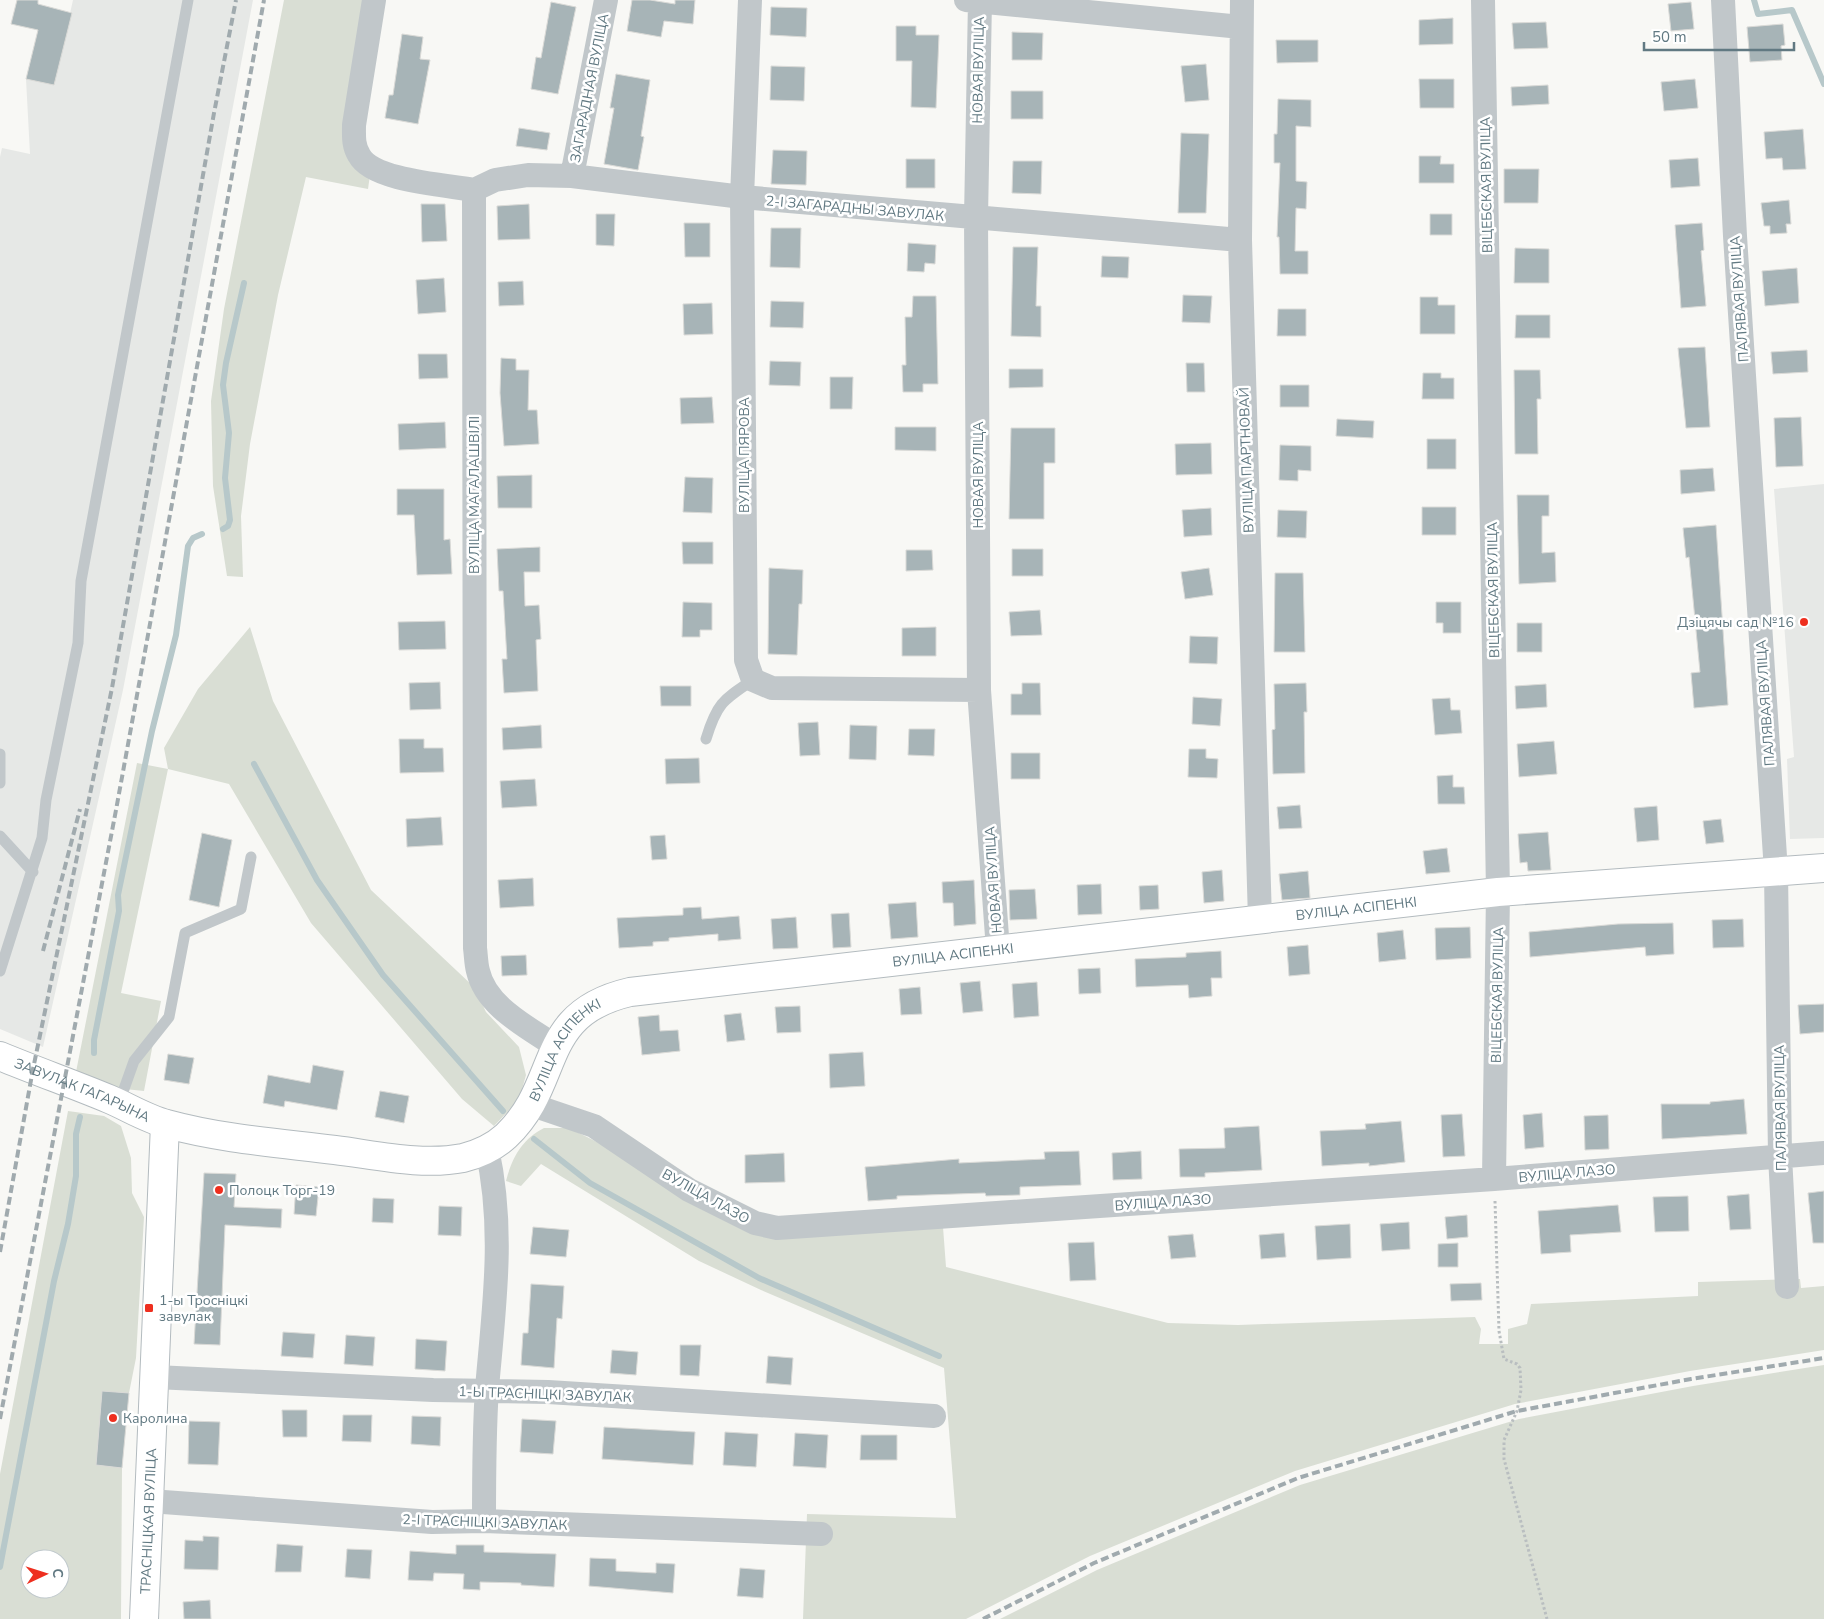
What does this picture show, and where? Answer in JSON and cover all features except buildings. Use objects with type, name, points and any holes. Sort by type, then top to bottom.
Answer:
[{"type":"street","points":[[374,0],[354,125],[354,144],[359,157],[370,168],[384,174],[474,190]]},
{"type":"street","name":"ЗАГАРАДНАЯ ВУЛІЦА","points":[[572,176],[606,0]]},
{"type":"street","name":"ВУЛІЦА ПЯРОВА","points":[[750,0],[742,197],[746,660],[753,680]]},
{"type":"street","points":[[975,0],[1241,27]]},
{"type":"street","name":"НОВАЯ ВУЛІЦА","points":[[975,0],[980,690],[998,950]]},
{"type":"street","name":"ВУЛІЦА ПАРТНОВАЙ","points":[[1242,0],[1240,240],[1260,920]]},
{"type":"street","name":"ВІЦЕБСКАЯ ВУЛІЦА","points":[[1484,0],[1498,892],[1494,1179]]},
{"type":"street","name":"ПАЛЯВАЯ ВУЛІЦА","points":[[1722,0],[1735,236],[1776,872],[1780,1156],[1787,1288]]},
{"type":"street","name":"2-І ЗАГАРАДНЫ ЗАВУЛАК","points":[[474,190],[496,180],[528,175],[572,176],[742,197],[1240,240]]},
{"type":"street","name":"ВУЛІЦА МАГАЛАШВІЛІ","points":[[474,190],[475,948],[478,973],[488,992],[503,1009],[555,1046]]},
{"type":"street","points":[[753,680],[772,688],[980,690]]},
{"type":"street","name":"ВУЛІЦА АСІПЕНКІ","points":[[165,1124],[213,1134],[402,1158],[463,1158],[487,1149],[505,1136],[532,1105],[555,1046],[570,1023],[590,1007],[609,997],[630,992],[1498,892],[1824,868]]},
{"type":"street","name":"ЗАВУЛАК ГАГАРЫНА","points":[[0,1056],[119,1103],[165,1124]]},
{"type":"street","name":"ВУЛІЦА ЛАЗО","points":[[532,1105],[594,1126],[689,1190],[754,1224],[776,1228],[1494,1179],[1824,1153]]},
{"type":"street","name":"ТРАСНІЦКАЯ ВУЛІЦА","points":[[144,1619],[165,1124]]},
{"type":"street","points":[[484,1521],[487,1389],[498,1281],[494,1182],[487,1149]]},
{"type":"street","name":"1-Ы ТРАСНІЦКІ ЗАВУЛАК","points":[[155,1377],[433,1390],[487,1389],[934,1416]]},
{"type":"street","name":"2-І ТРАСНІЦКІ ЗАВУЛАК","points":[[150,1501],[432,1522],[484,1521],[821,1534]]},
{"type":"lane","points":[[0,971],[33,872],[42,838],[46,800],[78,643],[80,581],[188,0]]},
{"type":"lane","points":[[706,738],[714,714],[723,700],[753,680]]},
{"type":"lane","points":[[0,754],[0,783]]},
{"type":"lane","points":[[0,836],[33,872]]},
{"type":"lane","points":[[119,1103],[134,1061],[169,1017],[185,933],[241,909],[251,857]]},
{"type":"path","points":[[1494,1179],[1499,1331],[1504,1359],[1517,1364],[1520,1368],[1521,1390],[1517,1412],[1504,1440],[1504,1459],[1547,1619]]},
{"type":"shaded area","points":[[73,0],[253,0],[123,690],[43,1047],[0,1029],[0,157],[2,148],[30,154],[26,79],[54,85]]},
{"type":"shaded area","points":[[284,0],[369,0],[355,85],[370,175],[368,189],[306,177],[278,295],[250,444],[241,516],[243,577],[227,576],[213,486],[211,401],[224,309]]},
{"type":"shaded area","name":"Дзіцячы сад №16","points":[[1824,484],[1824,838],[1790,839],[1787,759],[1794,757],[1774,489]]},
{"type":"shaded area","points":[[250,627],[273,701],[371,890],[474,987],[486,1012],[519,1047],[526,1075],[519,1100],[494,1126],[462,1099],[311,923],[229,784],[168,769],[164,748],[198,689]]},
{"type":"shaded area","points":[[137,763],[168,769],[121,993],[161,1001],[144,1091],[115,1088],[76,1072]]},
{"type":"shaded area","points":[[68,1111],[104,1116],[121,1126],[131,1158],[132,1193],[144,1217],[136,1358],[129,1393],[102,1391],[96,1465],[122,1468],[121,1619],[0,1619],[0,1474]]},
{"type":"shaded area","points":[[544,1128],[569,1128],[595,1141],[752,1232],[943,1227],[946,1267],[1168,1323],[1238,1325],[1475,1317],[1481,1329],[1479,1344],[1508,1344],[1508,1329],[1527,1324],[1531,1304],[1698,1296],[1698,1282],[1800,1279],[1801,1288],[1824,1286],[1824,1350],[1690,1371],[1515,1404],[1295,1471],[1090,1556],[966,1619],[803,1619],[807,1514],[956,1518],[944,1368],[761,1290],[699,1261],[541,1164],[521,1186],[506,1181],[511,1165],[519,1150],[536,1132]]},
{"type":"shaded area","points":[[1824,1365],[1824,1619],[1000,1619],[1097,1570],[1300,1485],[1519,1419],[1693,1386]]},
{"type":"waterway","points":[[1754,0],[1758,14],[1792,10],[1824,84]]},
{"type":"waterway","points":[[223,529],[228,526],[230,520],[225,478],[229,433],[223,385],[244,283]]},
{"type":"waterway","points":[[94,1053],[94,1040],[119,911],[118,895],[152,731],[176,635],[188,546],[193,538],[202,534]]},
{"type":"waterway","points":[[254,764],[317,880],[383,975],[503,1111]]},
{"type":"waterway","points":[[0,1567],[54,1281],[68,1224],[76,1176],[76,1134],[80,1117]]},
{"type":"waterway","points":[[534,1139],[590,1183],[759,1278],[939,1356]]},
{"type":"railway","points":[[0,1252],[33,1069],[112,688],[214,113],[236,0]]},
{"type":"railway","points":[[0,1419],[116,810],[264,0]]},
{"type":"railway","points":[[43,951],[80,809]]},
{"type":"railway","points":[[983,1619],[1094,1563],[1298,1478],[1517,1411],[1691,1379],[1824,1358]]},
{"type":"place","name":"Дзіцячы сад №16","points":[[1804,622]]},
{"type":"place","name":"Полоцк Торг-19","points":[[219,1190]]},
{"type":"place","name":"1-ы Тросніцкі завулак","points":[[149,1308]]},
{"type":"place","name":"Каролина","points":[[113,1418]]}]
